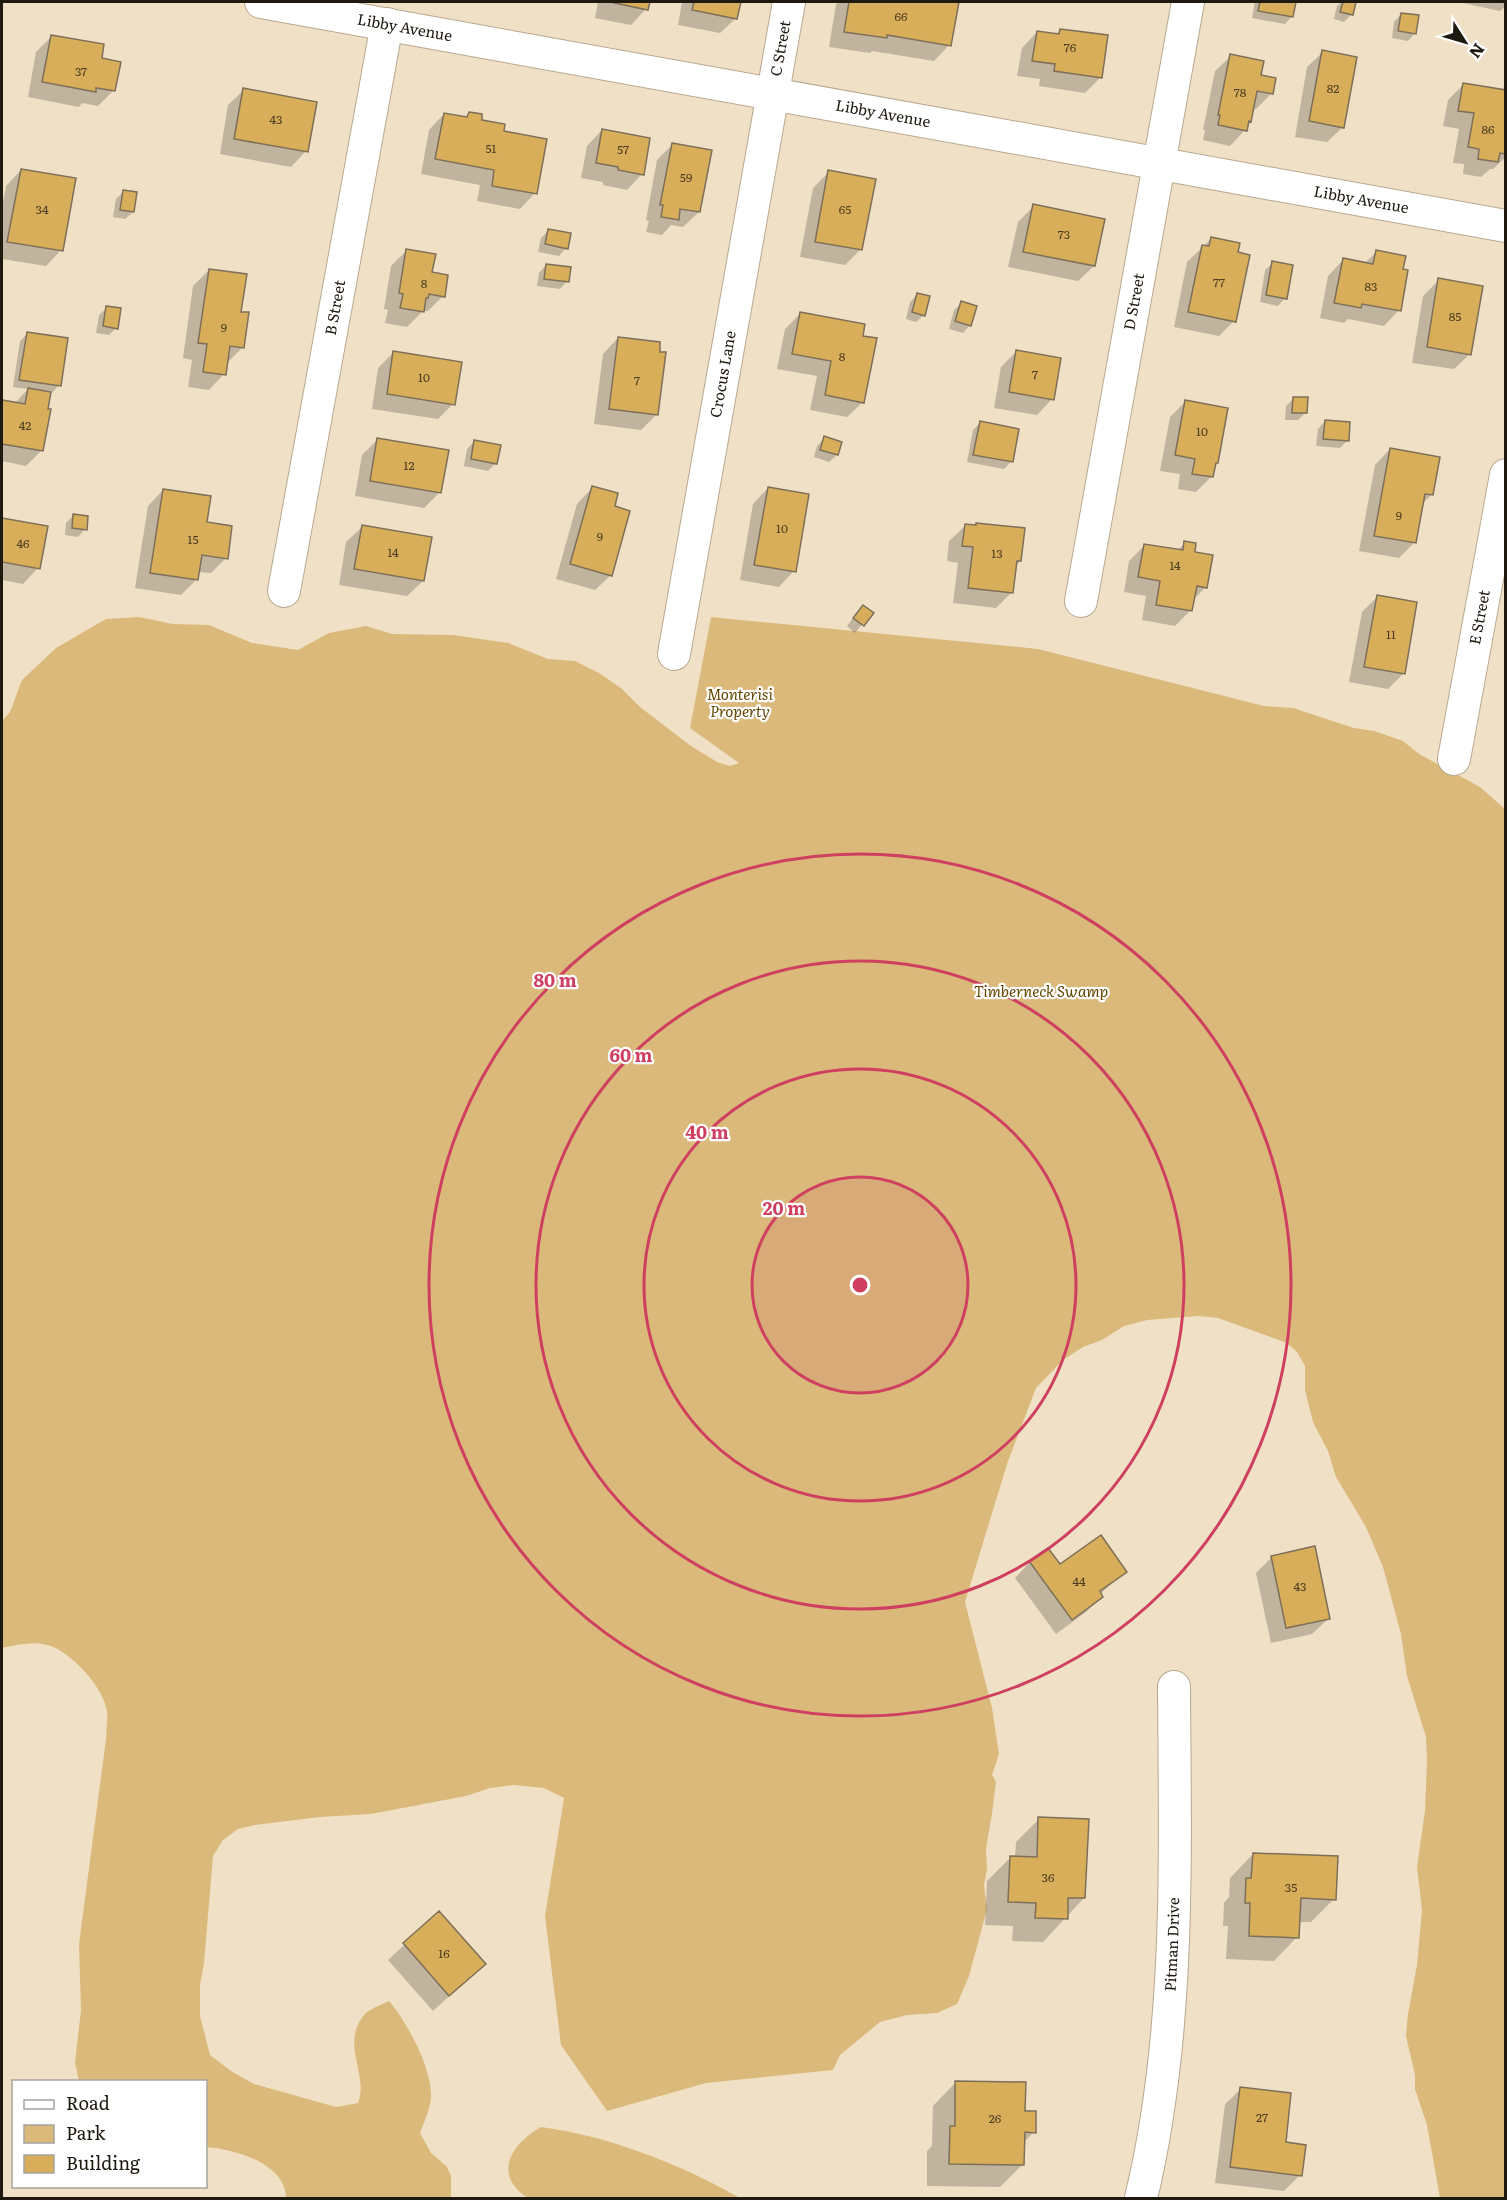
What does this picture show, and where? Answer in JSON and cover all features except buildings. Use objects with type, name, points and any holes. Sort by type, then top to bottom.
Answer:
[{"type":"street","name":"Libby Avenue","points":[[261,2],[1506,226]]},
{"type":"street","name":"C Street","points":[[773,94],[789,2]]},
{"type":"street","name":"D Street","points":[[1081,601],[1188,2]]},
{"type":"street","name":"B Street","points":[[284,591],[387,24]]},
{"type":"street","name":"Crocus Lane","points":[[674,654],[773,94]]},
{"type":"street","name":"E Street","points":[[1454,759],[1506,475]]},
{"type":"street","name":"Pitman Drive","points":[[1141,2199],[1152,2144],[1170,1994],[1175,1849],[1174,1687]]},
{"type":"green space","points":[[139,617],[173,624],[209,625],[252,643],[298,650],[329,633],[366,626],[392,634],[453,635],[508,643],[548,659],[575,661],[599,673],[691,746],[717,762],[730,766],[739,763],[690,728],[711,617],[1038,649],[1264,706],[1293,708],[1354,728],[1374,731],[1403,741],[1419,754],[1480,787],[1505,809],[1505,2198],[1440,2198],[1427,2125],[1415,2089],[1415,2075],[1406,2036],[1417,1965],[1422,1910],[1417,1867],[1425,1811],[1426,1737],[1407,1676],[1401,1634],[1383,1567],[1366,1527],[1336,1477],[1328,1451],[1313,1422],[1305,1390],[1305,1366],[1297,1352],[1287,1343],[1218,1318],[1198,1316],[1147,1320],[1124,1326],[1063,1360],[1036,1388],[1008,1461],[965,1602],[992,1708],[999,1754],[992,1775],[996,1782],[986,1848],[987,1869],[984,1885],[987,1909],[969,1976],[957,2004],[937,2013],[907,2015],[880,2022],[840,2055],[833,2070],[706,2083],[607,2111],[561,2045],[545,1916],[564,1798],[544,1788],[514,1785],[490,1788],[466,1796],[371,1814],[320,1817],[238,1829],[223,1840],[213,1856],[200,1985],[200,2016],[210,2055],[231,2071],[254,2084],[336,2107],[358,2103],[360,2081],[354,2048],[357,2026],[366,2013],[389,2001],[403,2021],[423,2059],[431,2097],[420,2133],[431,2153],[447,2167],[451,2176],[451,2198],[286,2198],[284,2186],[268,2167],[243,2155],[207,2147],[207,2080],[79,2080],[75,2062],[81,2011],[79,1944],[106,1739],[107,1711],[105,1702],[93,1681],[75,1662],[56,1648],[36,1643],[2,1648],[2,721],[10,712],[22,680],[56,648],[106,619]]},
{"type":"green space","points":[[541,2127],[592,2137],[644,2153],[740,2198],[528,2198],[517,2189],[508,2170],[514,2151],[530,2134]]},
{"type":"park label","name":"Monterisi Property","points":[[740,704]]},
{"type":"park label","name":"Timberneck Swamp","points":[[1041,992]]}]
